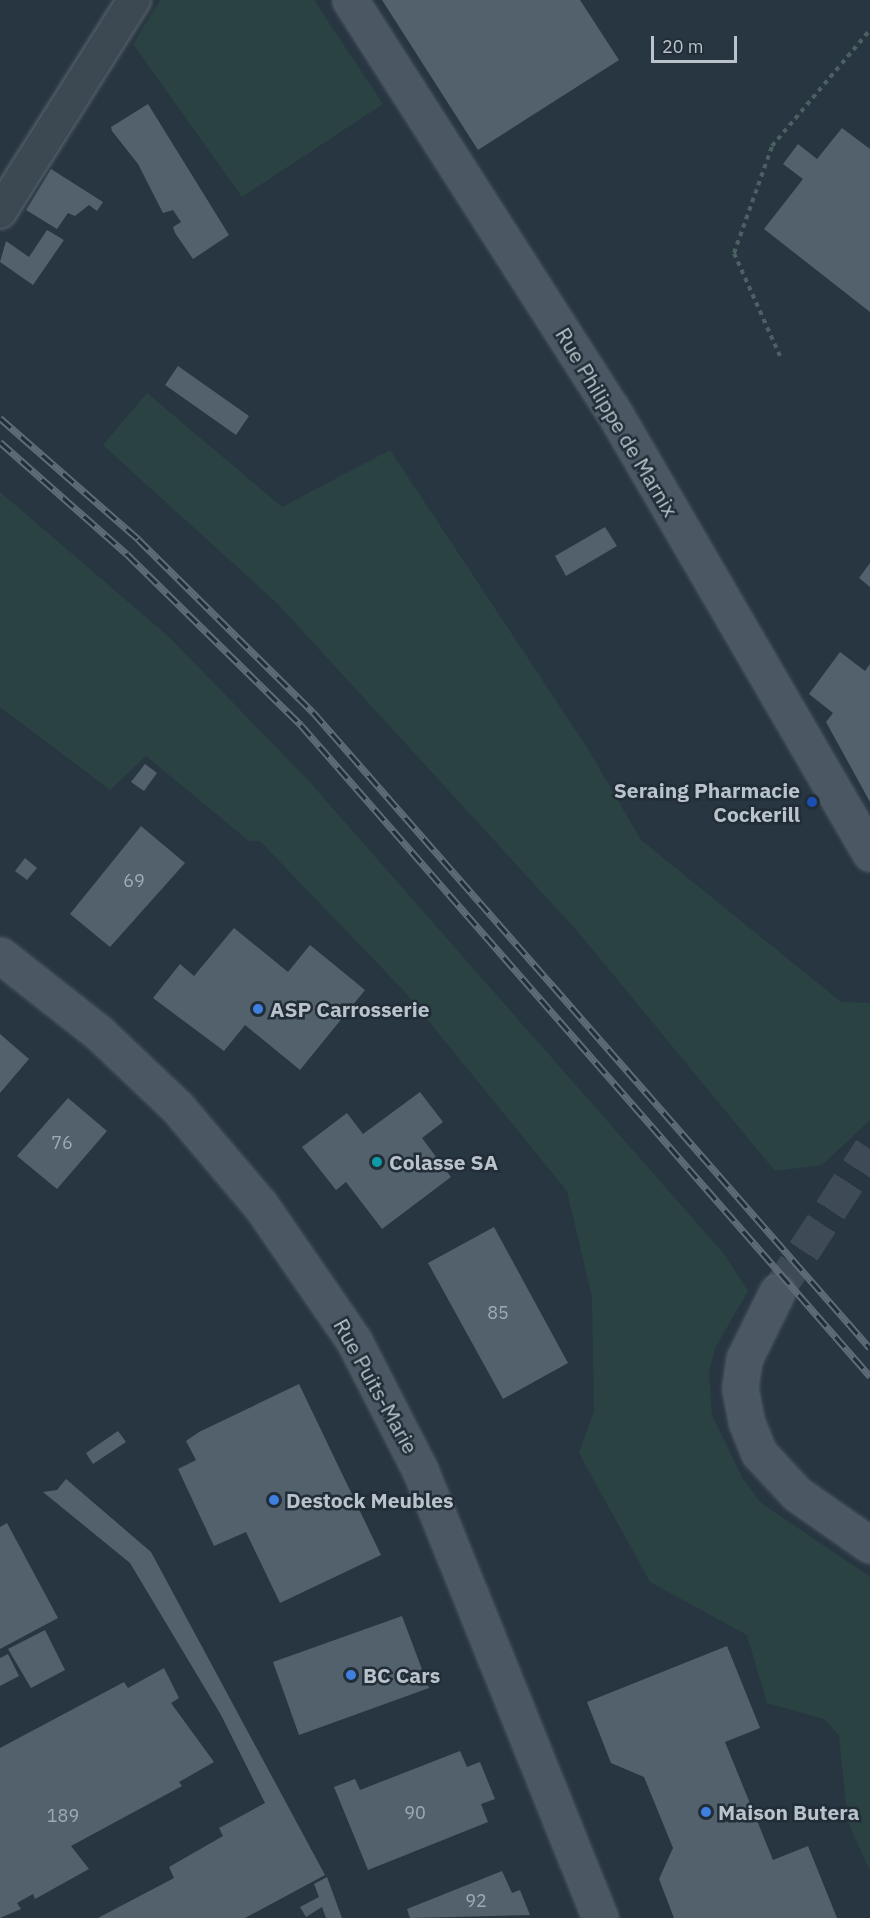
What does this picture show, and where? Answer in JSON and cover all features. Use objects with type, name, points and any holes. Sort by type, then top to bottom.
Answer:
[{"type":"main road","name":"Rue Philippe de Marnix","points":[[350,0],[612,410],[870,852]]},
{"type":"main road","name":"Rue Puits-Marie","points":[[0,955],[98,1032],[178,1108],[261,1206],[354,1341],[420,1470],[600,1918]]},
{"type":"main road","points":[[777,1292],[744,1359],[740,1389],[747,1421],[759,1453],[797,1494],[870,1545]]},
{"type":"street","points":[[0,212],[134,0]]},
{"type":"path","points":[[780,356],[735,253],[772,146],[870,30]]},
{"type":"green space","points":[[160,0],[314,0],[383,104],[242,197],[133,44]]},
{"type":"green space","points":[[147,393],[282,507],[390,450],[588,749],[641,840],[841,1002],[870,1003],[870,1120],[822,1165],[775,1171],[579,933],[278,604],[103,445]]},
{"type":"green space","points":[[0,492],[171,639],[306,778],[724,1254],[748,1291],[715,1348],[709,1373],[712,1415],[743,1479],[761,1503],[870,1577],[870,1871],[848,1822],[839,1735],[824,1719],[767,1703],[747,1635],[650,1582],[579,1453],[594,1411],[592,1297],[567,1191],[405,992],[260,841],[249,841],[146,756],[110,790],[0,707]]},
{"type":"building","points":[[382,0],[580,0],[619,60],[478,150]]},
{"type":"building","points":[[148,104],[229,235],[193,259],[173,227],[181,222],[173,210],[163,213],[138,164],[112,131],[111,127]]},
{"type":"building","points":[[842,128],[870,149],[870,312],[764,229],[803,179],[783,164],[798,144],[817,159]]},
{"type":"building","points":[[51,169],[103,202],[97,211],[89,205],[75,216],[68,213],[57,229],[26,210]]},
{"type":"building","points":[[47,230],[64,240],[33,285],[0,262],[6,241],[29,257]]},
{"type":"building","points":[[178,366],[249,416],[236,435],[165,385]]},
{"type":"building","points":[[605,527],[617,546],[566,576],[555,556]]},
{"type":"building","points":[[870,563],[870,587],[859,578]]},
{"type":"building","points":[[840,652],[865,671],[870,664],[870,802],[826,722],[833,713],[809,694]]},
{"type":"building","points":[[145,764],[157,773],[144,791],[131,782]]},
{"type":"building","points":[[141,826],[185,863],[110,947],[70,914]]},
{"type":"building","points":[[25,858],[37,868],[27,880],[15,871]]},
{"type":"building","name":"ASP Carrosserie","points":[[234,928],[288,972],[310,945],[365,990],[300,1070],[245,1025],[224,1051],[153,998],[180,964],[194,976]]},
{"type":"building","points":[[0,1034],[29,1059],[0,1093]]},
{"type":"building","name":"Colasse SA","points":[[420,1092],[443,1122],[422,1138],[451,1177],[382,1229],[346,1182],[336,1190],[302,1147],[347,1113],[363,1134]]},
{"type":"building","points":[[68,1098],[107,1131],[57,1189],[17,1156]]},
{"type":"building","points":[[494,1227],[568,1363],[503,1399],[428,1263]]},
{"type":"building","name":"Destock Meubles","points":[[299,1384],[381,1555],[280,1603],[246,1532],[214,1546],[178,1469],[196,1460],[186,1441],[199,1432]]},
{"type":"building","points":[[118,1431],[126,1442],[93,1464],[86,1453]]},
{"type":"building","points":[[66,1479],[151,1552],[325,1875],[245,1918],[98,1918],[174,1878],[169,1867],[223,1836],[219,1828],[265,1803],[221,1715],[130,1563],[43,1492],[57,1490]]},
{"type":"building","points":[[7,1523],[58,1618],[0,1649],[0,1527]]},
{"type":"building","name":"BC Cars","points":[[402,1616],[429,1688],[299,1735],[273,1662]]},
{"type":"building","points":[[45,1630],[65,1670],[31,1688],[8,1649]]},
{"type":"building","name":"Maison Butera","points":[[727,1646],[760,1728],[725,1742],[773,1860],[808,1846],[837,1918],[674,1918],[659,1879],[673,1848],[644,1777],[611,1763],[587,1702]]},
{"type":"building","points":[[8,1654],[19,1676],[0,1686],[0,1658]]},
{"type":"building","points":[[164,1668],[179,1698],[171,1703],[214,1762],[179,1782],[182,1786],[71,1846],[89,1869],[35,1899],[33,1894],[17,1903],[21,1909],[0,1918],[0,1748],[124,1682],[128,1688]]},
{"type":"building","points":[[460,1751],[467,1767],[480,1762],[495,1799],[481,1804],[488,1822],[368,1870],[334,1787],[355,1779],[360,1790]]},
{"type":"building","points":[[502,1871],[512,1893],[520,1890],[530,1915],[410,1918],[407,1909]]},
{"type":"building","points":[[327,1877],[342,1918],[326,1918],[322,1907],[306,1917],[300,1907],[319,1897],[314,1884]]},
{"type":"tunnel","points":[[777,1292],[870,1149]]},
{"type":"railway","points":[[0,418],[138,539],[313,712],[870,1348]]},
{"type":"railway","points":[[0,442],[127,554],[301,725],[870,1376]]},
{"type":"place","name":"Seraing Pharmacie Cockerill","points":[[812,802]]},
{"type":"place","name":"ASP Carrosserie","points":[[258,1009]]},
{"type":"place","name":"Colasse SA","points":[[377,1162]]},
{"type":"place","name":"Destock Meubles","points":[[274,1500]]},
{"type":"place","name":"BC Cars","points":[[351,1675]]},
{"type":"place","name":"Maison Butera","points":[[706,1812]]}]
